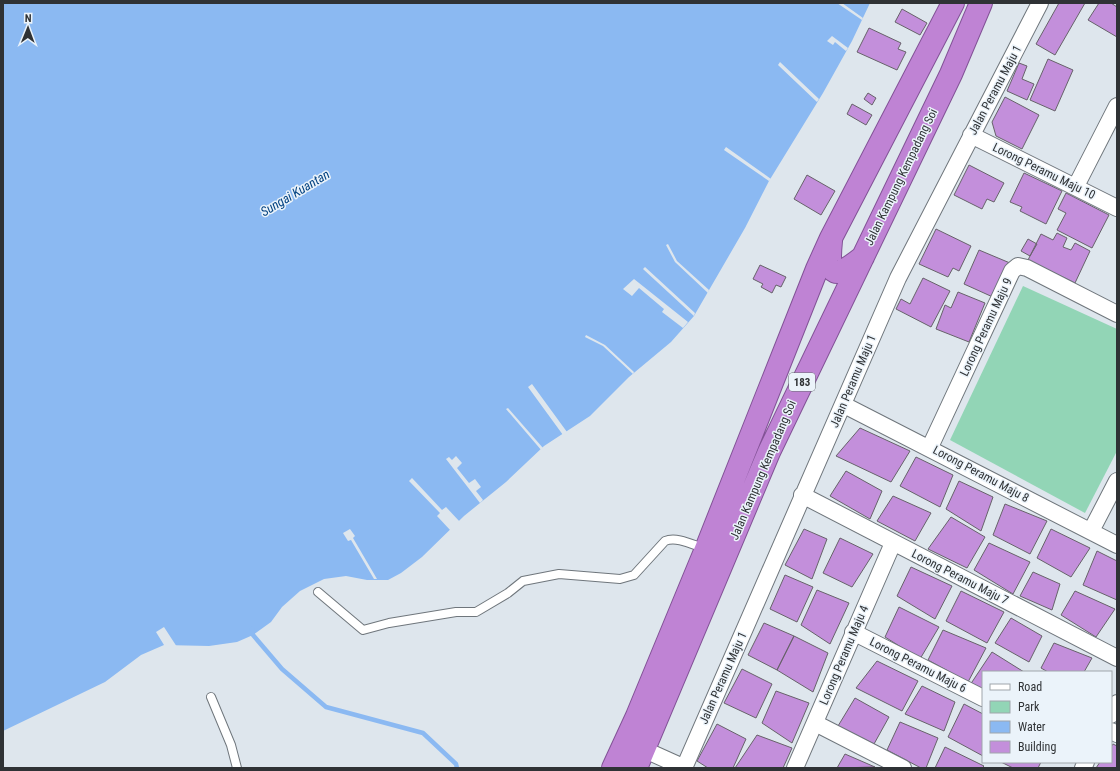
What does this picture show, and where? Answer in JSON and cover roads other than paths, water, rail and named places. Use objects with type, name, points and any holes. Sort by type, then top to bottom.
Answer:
[{"type":"highway","name":"Jalan Kampung Kempadang Soi","points":[[613,768],[637,716],[706,549],[817,269],[831,238],[953,3]]},
{"type":"highway","name":"Jalan Kampung Kempadang Soi","points":[[641,759],[769,452],[951,74],[982,3]]},
{"type":"highway","points":[[831,238],[830,263],[836,272],[847,270],[864,256]]},
{"type":"street","name":"Jalan Peramu Maju 1","points":[[684,768],[802,495],[844,405],[898,278],[971,135],[999,86],[1040,3]]},
{"type":"street","points":[[1076,186],[1117,106]]},
{"type":"street","name":"Lorong Peramu Maju 10","points":[[971,135],[1076,186],[1117,208]]},
{"type":"street","name":"Lorong Peramu Maju 9","points":[[930,447],[1012,271],[1018,266],[1027,268],[1117,314]]},
{"type":"street","name":"Lorong Peramu Maju 8","points":[[844,405],[930,447],[1117,545]]},
{"type":"street","points":[[1091,531],[1117,481]]},
{"type":"street","name":"Lorong Peramu Maju 7","points":[[802,495],[1117,658]]},
{"type":"street","name":"Lorong Peramu Maju 4","points":[[795,768],[893,543]]},
{"type":"street","name":"Lorong Peramu Maju 6","points":[[853,632],[982,697]]},
{"type":"street","points":[[1112,713],[1117,703]]},
{"type":"street","points":[[815,723],[903,768]]},
{"type":"street","points":[[641,759],[684,768]]},
{"type":"lane","points":[[318,592],[362,630],[389,623],[456,612],[476,612],[508,593],[523,581],[559,574],[620,579],[634,575],[665,541],[670,539],[676,539],[706,549]]},
{"type":"lane","points":[[211,698],[231,745],[237,768]]},
{"type":"water","name":"Sungai Kuantan","points":[[3,3],[870,3],[852,41],[823,93],[769,181],[745,228],[694,316],[671,342],[629,377],[590,416],[544,446],[506,482],[464,516],[422,557],[401,573],[388,580],[367,580],[346,576],[324,579],[300,591],[282,607],[271,622],[253,635],[237,642],[209,646],[164,645],[141,655],[105,682],[3,731]]},
{"type":"waterway","points":[[252,629],[253,635],[282,669],[326,707],[423,733],[456,764],[457,768]]}]
